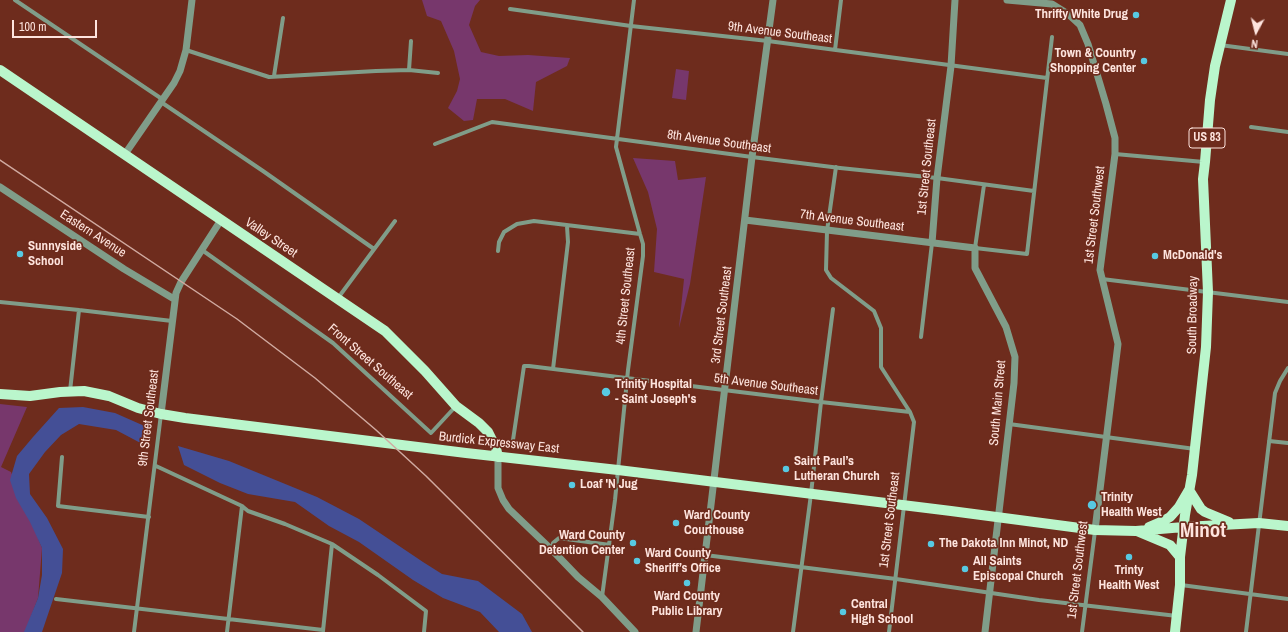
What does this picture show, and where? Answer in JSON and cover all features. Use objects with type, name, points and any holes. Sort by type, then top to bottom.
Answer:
[{"type":"main road","name":"South Broadway","points":[[1175,632],[1180,585],[1180,557],[1192,475],[1206,347],[1208,292],[1203,179],[1210,100],[1215,66],[1231,0]]},
{"type":"main road","name":"Valley Street","points":[[0,70],[385,331],[425,371],[456,406],[479,423],[488,432],[496,448],[498,457]]},
{"type":"main road","name":"Burdick Expressway East","points":[[0,394],[30,396],[70,391],[84,391],[103,394],[138,408],[162,414],[223,423],[904,505],[1095,530],[1136,531]]},
{"type":"main road","points":[[1136,531],[1170,517],[1179,507],[1189,490],[1201,509],[1205,512],[1226,522],[1237,524]]},
{"type":"main road","points":[[1136,531],[1259,523],[1288,526]]},
{"type":"main road","points":[[1136,531],[1170,545],[1180,557]]},
{"type":"street","points":[[15,0],[374,249]]},
{"type":"street","points":[[124,154],[180,71],[186,50],[192,0]]},
{"type":"street","name":"4th Street Southeast","points":[[602,597],[610,545],[627,378],[643,256],[643,244],[616,147],[634,0]]},
{"type":"street","name":"3rd Street Southeast","points":[[696,632],[752,157],[773,0]]},
{"type":"street","points":[[835,50],[841,0]]},
{"type":"street","name":"1st Street Southeast","points":[[921,337],[932,243],[936,178],[951,66],[955,0]]},
{"type":"street","name":"1st Street Southwest","points":[[1007,0],[1052,4],[1068,14],[1080,25],[1088,44],[1115,138],[1115,154],[1100,270],[1118,344],[1082,632]]},
{"type":"street","name":"9th Avenue Southeast","points":[[510,9],[631,26],[768,41],[1047,78]]},
{"type":"street","points":[[274,76],[283,18]]},
{"type":"street","points":[[1034,191],[1052,37]]},
{"type":"street","points":[[409,70],[411,41]]},
{"type":"street","points":[[1220,45],[1288,54]]},
{"type":"street","points":[[186,50],[269,77],[409,70],[438,73]]},
{"type":"street","name":"8th Avenue Southeast","points":[[435,144],[492,122],[752,157],[1034,191]]},
{"type":"street","points":[[1251,127],[1288,132]]},
{"type":"street","points":[[1115,154],[1205,162]]},
{"type":"street","points":[[836,167],[827,230],[826,270],[831,278],[874,311],[881,328],[881,367],[910,412]]},
{"type":"street","name":"South Main Street","points":[[984,185],[975,248],[975,268],[1006,327],[1015,356],[1014,383],[985,632]]},
{"type":"street","name":"Eastern Avenue","points":[[0,187],[118,265],[174,299]]},
{"type":"street","name":"7th Avenue Southeast","points":[[745,220],[1027,254],[1034,191]]},
{"type":"street","name":"9th Street Southeast","points":[[134,632],[156,466],[174,299],[179,286],[221,220]]},
{"type":"street","points":[[338,299],[395,221]]},
{"type":"street","points":[[498,251],[499,242],[504,232],[517,224],[534,221],[640,234]]},
{"type":"street","points":[[553,369],[568,242],[567,226]]},
{"type":"street","name":"Front Street Southeast","points":[[202,250],[333,343],[431,433],[456,406]]},
{"type":"street","points":[[1102,279],[1288,302]]},
{"type":"street","points":[[0,302],[172,321]]},
{"type":"street","points":[[793,632],[833,309]]},
{"type":"street","points":[[70,391],[79,310]]},
{"type":"street","name":"5th Avenue Southeast","points":[[513,440],[524,366],[910,412]]},
{"type":"street","points":[[1246,632],[1269,441],[1277,388],[1288,368]]},
{"type":"street","name":"1st Street Southeast","points":[[889,632],[914,422],[910,412]]},
{"type":"street","points":[[1009,424],[1195,449]]},
{"type":"street","points":[[1269,441],[1288,443]]},
{"type":"street","points":[[498,457],[497,483],[500,494],[509,509],[578,577],[602,597],[635,632]]},
{"type":"street","points":[[62,458],[58,506],[149,517]]},
{"type":"street","points":[[156,466],[242,506],[248,511],[285,524],[332,544],[426,610],[424,632]]},
{"type":"street","points":[[227,632],[242,506]]},
{"type":"street","points":[[553,551],[553,543],[559,538],[610,545]]},
{"type":"street","points":[[56,600],[229,618],[323,631],[332,544]]},
{"type":"street","points":[[705,555],[896,579],[989,593],[1177,616]]},
{"type":"street","points":[[1180,585],[1288,599]]},
{"type":"shaded area","points":[[422,0],[480,0],[475,6],[469,25],[481,52],[499,56],[528,55],[570,58],[567,66],[536,82],[533,111],[505,99],[477,99],[473,120],[464,121],[448,108],[457,91],[460,79],[454,51],[441,21],[427,16]]},
{"type":"shaded area","points":[[676,69],[689,71],[686,100],[672,98]]},
{"type":"shaded area","points":[[633,158],[675,161],[678,180],[706,177],[690,284],[679,328],[684,279],[654,272],[657,229],[648,192]]},
{"type":"shaded area","points":[[0,404],[27,407],[1,467],[11,472],[42,548],[38,598],[25,632],[0,632]]},
{"type":"water","points":[[83,407],[115,413],[149,428],[150,448],[116,430],[79,424],[61,435],[45,452],[29,474],[30,494],[47,518],[63,549],[62,573],[42,632],[24,632],[38,598],[42,575],[42,548],[30,522],[16,498],[10,480],[17,456],[59,408]]},
{"type":"water","points":[[178,446],[229,461],[317,497],[359,519],[442,574],[478,581],[522,614],[532,632],[499,632],[480,612],[443,598],[413,580],[359,542],[329,526],[295,502],[248,494],[220,483],[184,465]]},
{"type":"railway","points":[[0,160],[237,319],[315,378],[376,430],[426,476],[583,632]]},
{"type":"place","name":"Thrifty White Drug","points":[[1136,15]]},
{"type":"place","name":"Town & Country Shopping Center","points":[[1144,61]]},
{"type":"place","name":"Sunnyside School","points":[[20,254]]},
{"type":"place","name":"McDonald's","points":[[1155,256]]},
{"type":"place","name":"Trinity Hospital - Saint Joseph's","points":[[606,392]]},
{"type":"place","name":"Saint Paul’s Lutheran Church","points":[[786,469]]},
{"type":"place","name":"Loaf 'N Jug","points":[[572,485]]},
{"type":"place","name":"Trinity Health West","points":[[1092,505]]},
{"type":"place","name":"Ward County Courthouse","points":[[676,523]]},
{"type":"place","name":"Ward County Detention Center","points":[[633,543]]},
{"type":"place","name":"The Dakota Inn Minot, ND","points":[[931,544]]},
{"type":"place","name":"Trinty Health West","points":[[1129,557]]},
{"type":"place","name":"Ward County Sheriff’s Office","points":[[637,561]]},
{"type":"place","name":"All Saints Episcopal Church","points":[[965,569]]},
{"type":"place","name":"Ward County Public Library","points":[[687,583]]},
{"type":"place","name":"Central High School","points":[[843,612]]},
{"type":"district","name":"Minot","points":[[1203,531]]}]
